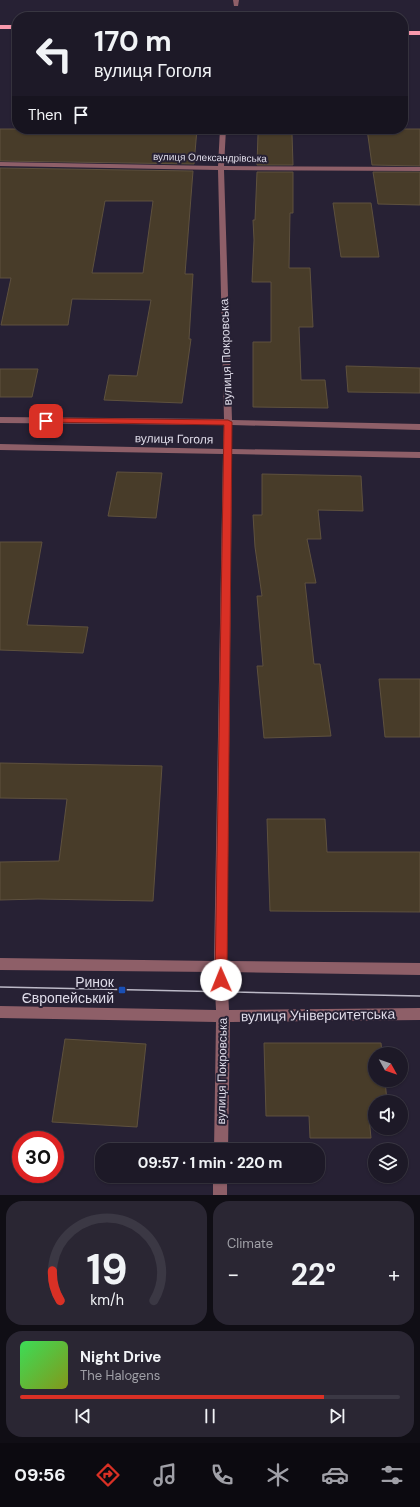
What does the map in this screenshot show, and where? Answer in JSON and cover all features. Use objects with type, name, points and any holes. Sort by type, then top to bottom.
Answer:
[{"type":"main road","points":[[0,27],[12,27]]},
{"type":"main road","points":[[408,33],[420,33]]},
{"type":"street","name":"вулиця Покровська","points":[[221,1143],[223,1016],[220,967],[228,452],[221,168],[222,134]]},
{"type":"street","name":"вулиця Олександрівська","points":[[0,164],[221,168],[420,169]]},
{"type":"street","name":"вулиця Гоголя","points":[[0,420],[228,422],[420,427]]},
{"type":"street","name":"вулиця Гоголя","points":[[0,447],[420,455]]},
{"type":"street","points":[[0,964],[420,969]]},
{"type":"street","name":"вулиця Університетська","points":[[0,1012],[223,1016],[420,1014]]},
{"type":"street","points":[[220,1183],[220,1195]]},
{"type":"building","points":[[0,129],[12,129],[12,134],[197,134],[194,164],[0,161]]},
{"type":"building","points":[[408,129],[420,129],[420,166],[372,165],[368,134],[408,134]]},
{"type":"building","points":[[258,134],[292,134],[293,165],[257,165]]},
{"type":"building","points":[[0,168],[193,171],[185,274],[193,274],[189,339],[191,339],[182,403],[104,400],[109,375],[137,376],[151,300],[72,299],[68,325],[1,325],[11,278],[0,278]],"holes":[[[105,201],[153,201],[143,273],[92,273]]]},
{"type":"building","points":[[257,172],[293,172],[293,213],[290,213],[289,268],[310,268],[313,327],[299,327],[301,380],[325,380],[328,408],[253,407],[253,342],[271,342],[271,282],[252,282],[254,240],[253,220],[255,220]]},
{"type":"building","points":[[373,172],[420,172],[420,205],[378,204]]},
{"type":"building","points":[[333,203],[371,203],[379,257],[341,257]]},
{"type":"building","points":[[346,366],[420,368],[420,393],[348,392]]},
{"type":"building","points":[[0,369],[38,369],[32,397],[0,397]]},
{"type":"building","points":[[117,472],[162,473],[156,518],[108,516]]},
{"type":"building","points":[[262,474],[361,476],[363,511],[318,510],[321,539],[307,539],[316,583],[305,583],[314,664],[320,664],[331,736],[264,738],[257,666],[263,666],[257,596],[262,596],[255,547],[253,515],[262,515]]},
{"type":"building","points":[[0,542],[42,542],[27,625],[88,627],[83,653],[0,650]]},
{"type":"building","points":[[379,679],[420,679],[420,737],[385,737]]},
{"type":"building","points":[[0,763],[162,766],[153,901],[38,899],[0,900],[0,862],[59,861],[67,799],[0,798]]},
{"type":"building","points":[[267,819],[325,819],[327,852],[420,852],[420,912],[270,911]]},
{"type":"building","points":[[65,1039],[146,1044],[137,1127],[52,1122]]},
{"type":"building","points":[[264,1043],[381,1043],[381,1047],[368,1047],[368,1087],[386,1087],[386,1095],[368,1095],[368,1135],[371,1135],[371,1138],[310,1138],[309,1116],[266,1116]]},
{"type":"tram line","points":[[0,987],[420,996]]},
{"type":"place","name":"Ринок Європейський","points":[[122,990]]},
{"type":"route","points":[[46,421],[228,422],[220,952],[221,980]]}]
